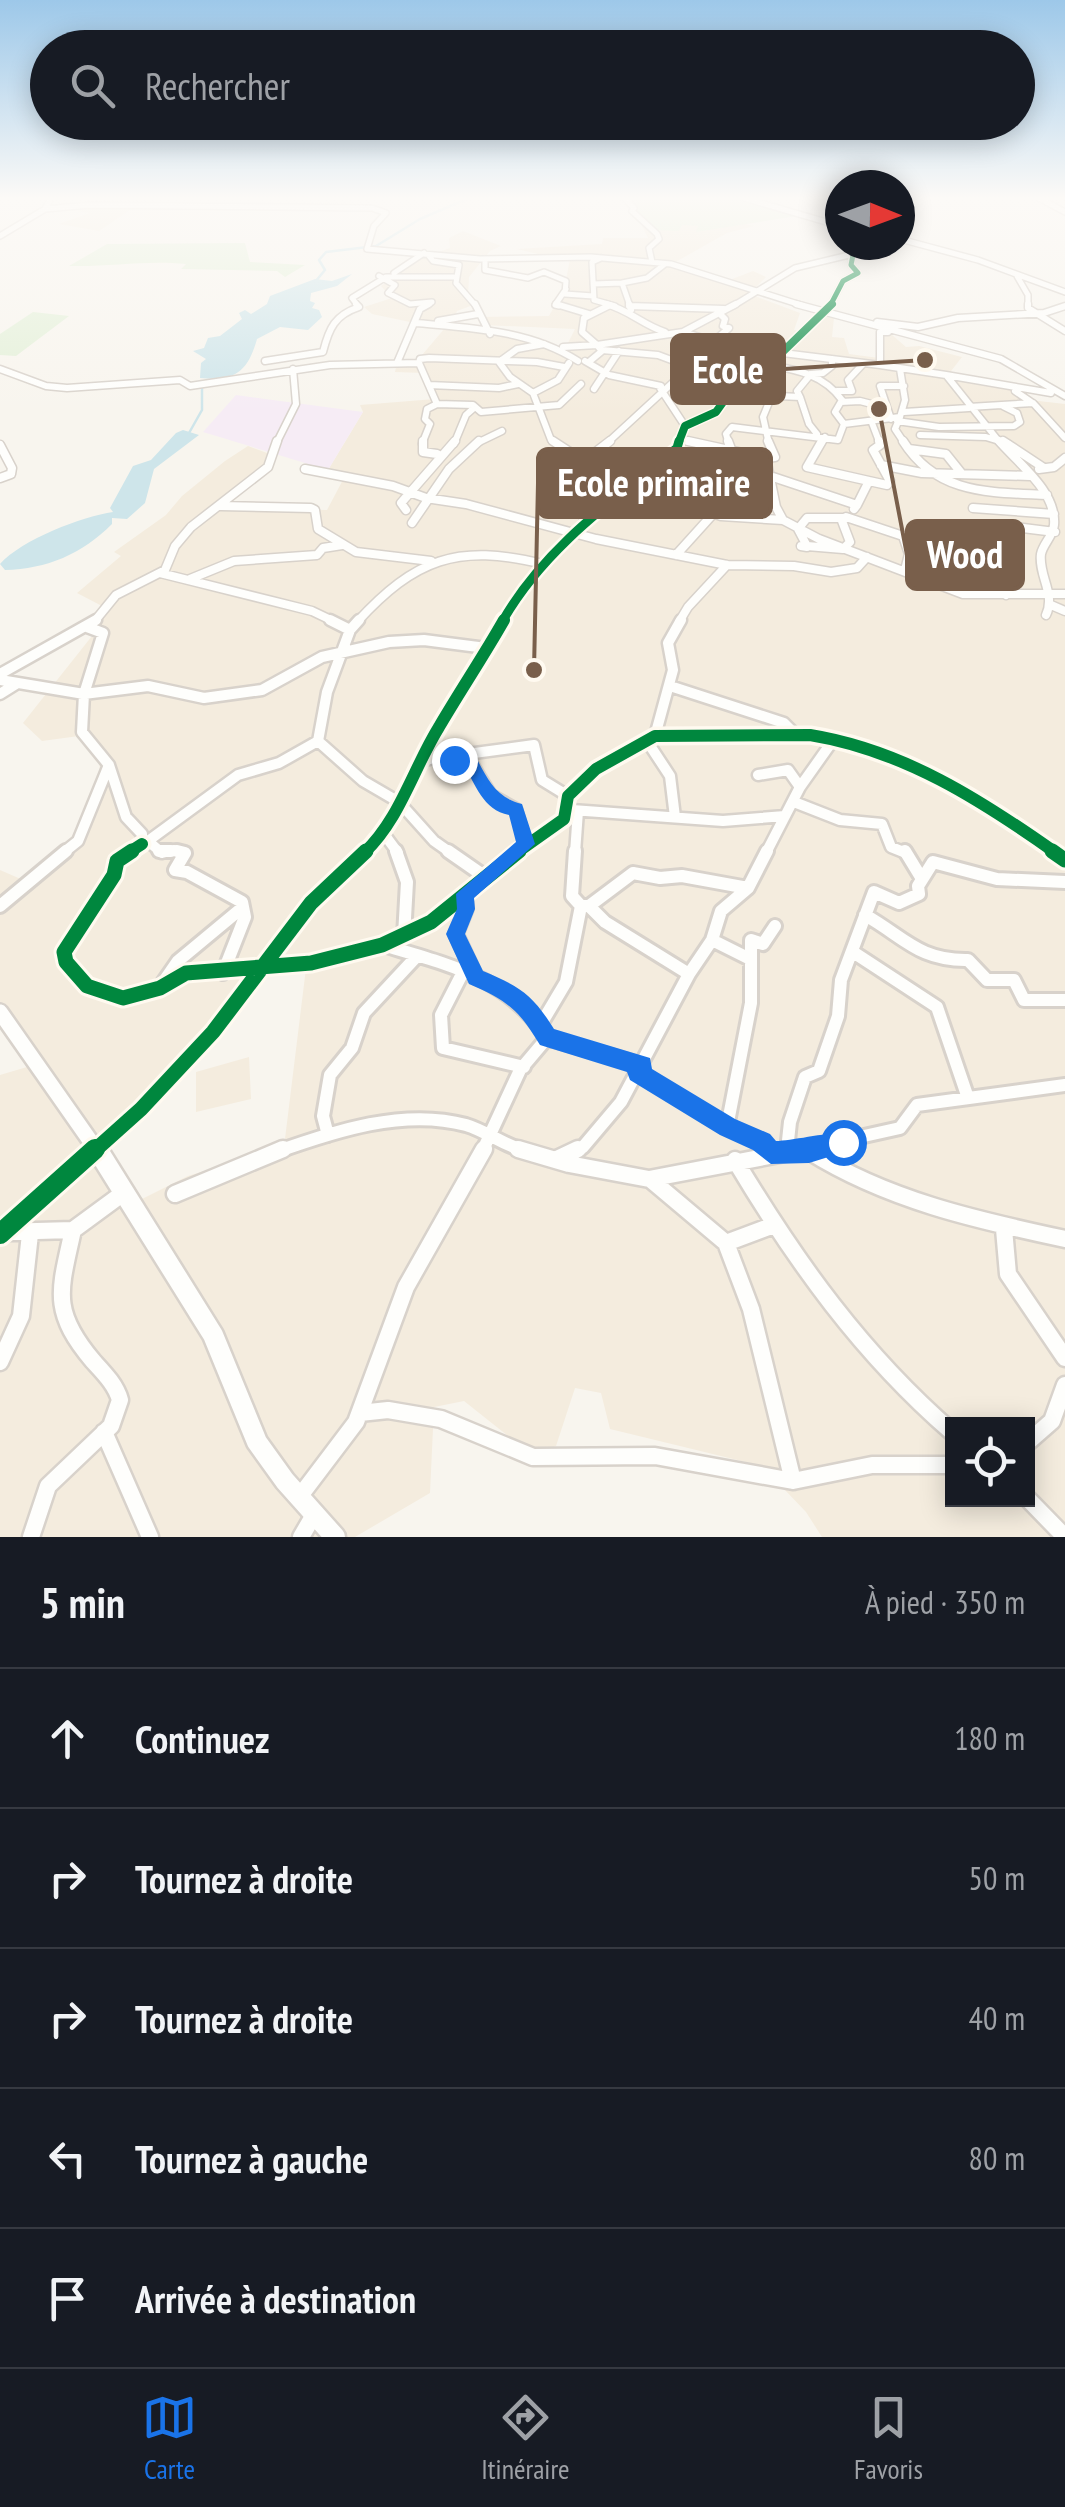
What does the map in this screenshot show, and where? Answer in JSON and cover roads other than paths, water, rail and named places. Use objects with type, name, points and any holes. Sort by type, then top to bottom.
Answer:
[{"type":"street","points":[[394,274],[401,270]]},
{"type":"street","points":[[265,361],[322,352],[328,331],[340,312],[356,310],[354,295],[379,276],[468,270]]},
{"type":"street","points":[[484,270],[528,278],[544,272],[566,281],[564,294],[593,296],[608,306],[722,311]]},
{"type":"street","points":[[592,270],[593,296]]},
{"type":"street","points":[[592,284],[647,278],[658,270]]},
{"type":"street","points":[[684,270],[890,332],[1005,361],[1062,397]]},
{"type":"street","points":[[683,332],[787,270]]},
{"type":"street","points":[[685,426],[710,416],[733,394],[736,384],[773,362],[826,313],[843,281],[858,273],[855,270]]},
{"type":"street","points":[[1003,270],[1065,292]]},
{"type":"street","points":[[456,271],[456,288],[471,300],[491,334]]},
{"type":"street","points":[[1017,275],[1028,295],[1028,308],[1065,331]]},
{"type":"street","points":[[379,276],[395,284],[388,294],[395,300],[410,304],[432,302],[420,309],[397,363]]},
{"type":"street","points":[[622,283],[630,308],[646,326],[666,332]]},
{"type":"street","points":[[566,288],[553,304],[590,314]]},
{"type":"street","points":[[599,347],[582,332],[584,318],[608,306]]},
{"type":"street","points":[[826,313],[918,326],[958,318],[1036,314],[1065,306]]},
{"type":"street","points":[[690,348],[714,346],[714,341],[729,328],[723,326],[722,311]]},
{"type":"street","points":[[416,322],[449,321],[478,314]]},
{"type":"street","points":[[416,322],[548,345],[660,355],[683,368],[832,359],[1062,397]]},
{"type":"street","points":[[584,461],[590,451],[615,438],[660,387],[683,368],[690,348],[683,332]]},
{"type":"street","points":[[590,361],[599,347],[683,332],[811,374],[836,391],[841,402],[836,415],[844,424]]},
{"type":"street","points":[[880,365],[880,332],[890,332]]},
{"type":"street","points":[[500,362],[517,349],[548,345],[578,361]]},
{"type":"street","points":[[594,389],[619,351]]},
{"type":"street","points":[[1,1233],[141,1110],[213,1032],[311,903],[384,834],[512,605],[573,532],[678,448],[685,426],[660,387],[604,372],[590,361],[564,366],[429,358],[420,359],[419,363]]},
{"type":"street","points":[[821,436],[809,424],[798,391],[811,374],[832,366],[832,359]]},
{"type":"street","points":[[500,362],[518,384],[533,393],[551,440],[597,470],[616,496],[681,503],[713,514],[783,520]]},
{"type":"street","points":[[0,369],[30,376],[46,386],[180,380],[190,386],[292,369],[419,363]]},
{"type":"street","points":[[419,363],[437,404]]},
{"type":"street","points":[[836,391],[852,390],[848,380],[864,363]]},
{"type":"street","points":[[533,393],[558,380],[564,366]]},
{"type":"street","points":[[900,368],[904,386],[895,429],[931,474],[957,490],[1047,495]]},
{"type":"street","points":[[0,677],[88,627],[116,595],[169,567],[180,539],[268,467],[281,429],[296,404],[292,369]]},
{"type":"street","points":[[946,375],[969,408],[1047,495],[1055,532],[1041,554],[1049,592],[1048,610],[1065,611]]},
{"type":"street","points":[[429,385],[499,388],[518,384]]},
{"type":"street","points":[[437,454],[420,448],[430,424],[425,417],[427,409],[437,404],[487,412],[560,405],[581,384]]},
{"type":"street","points":[[887,408],[880,386],[904,386]]},
{"type":"street","points":[[1005,387],[1033,403],[1065,438]]},
{"type":"street","points":[[733,394],[800,396]]},
{"type":"street","points":[[681,440],[775,457],[764,432],[763,410],[772,395]]},
{"type":"street","points":[[841,402],[860,401],[887,408],[898,417],[928,428],[938,424],[990,427],[1000,420],[1014,426],[1020,422],[1016,413],[1003,406]]},
{"type":"street","points":[[844,424],[872,423],[956,406],[1033,403]]},
{"type":"street","points":[[406,510],[406,505],[401,504],[409,492],[437,454],[454,446],[466,415],[474,408]]},
{"type":"street","points":[[821,436],[807,467],[889,484],[874,450],[880,445],[872,423]]},
{"type":"street","points":[[730,449],[726,434],[730,427],[840,440],[844,424]]},
{"type":"street","points":[[412,523],[426,498],[475,442],[502,431]]},
{"type":"street","points":[[920,434],[997,436],[1020,446],[1044,468]]},
{"type":"street","points":[[0,446],[12,468],[11,474],[0,478]]},
{"type":"street","points":[[909,449],[946,454],[962,474]]},
{"type":"street","points":[[766,458],[773,477],[775,510],[798,529],[952,592],[1007,596],[1065,594]]},
{"type":"street","points":[[881,465],[931,474],[1028,473],[1065,458]]},
{"type":"street","points":[[305,469],[727,566],[794,566],[834,571],[857,568],[867,557]]},
{"type":"street","points":[[773,477],[857,505]]},
{"type":"street","points":[[583,524],[602,480]]},
{"type":"street","points":[[843,548],[850,540],[842,521],[857,505],[868,482]]},
{"type":"street","points":[[220,506],[311,508],[318,529],[342,545],[369,555],[431,561],[508,556],[543,564]]},
{"type":"street","points":[[973,508],[1054,514]]},
{"type":"street","points":[[676,555],[713,514]]},
{"type":"street","points":[[798,529],[807,518],[846,517],[903,536],[1002,537],[1007,526],[1055,532]]},
{"type":"street","points":[[798,529],[807,546],[801,546]]},
{"type":"street","points":[[903,536],[909,554],[905,570]]},
{"type":"street","points":[[930,536],[943,558],[980,576],[1007,596]]},
{"type":"street","points":[[190,579],[201,570],[218,566],[268,557],[318,555],[323,548],[342,545]]},
{"type":"street","points":[[801,546],[843,548]]},
{"type":"street","points":[[794,566],[801,546]]},
{"type":"street","points":[[318,741],[324,704],[350,630],[406,578],[431,561]]},
{"type":"street","points":[[675,817],[674,781],[651,738],[674,670],[668,643],[688,606],[727,566]]},
{"type":"street","points":[[160,573],[312,611],[350,630]]},
{"type":"street","points":[[88,627],[103,633],[84,694],[82,732],[108,766],[126,816],[145,842],[162,853],[185,853],[175,870],[187,872],[238,898],[244,907],[239,936],[223,972]]},
{"type":"street","points":[[0,677],[16,684],[84,694],[148,686],[204,698],[244,695],[286,680],[322,657],[406,640],[486,648]]},
{"type":"street","points":[[0,694],[16,684]]},
{"type":"street","points":[[670,686],[784,723],[795,734]]},
{"type":"street","points":[[568,796],[596,769],[651,738],[795,734],[834,738],[917,766],[968,792],[1065,860]]},
{"type":"street","points":[[559,1158],[584,1148],[597,1134],[640,1069],[688,974],[712,940],[721,911],[748,888],[800,787],[834,738]]},
{"type":"street","points":[[318,741],[364,781],[399,802],[434,840],[484,876]]},
{"type":"street","points":[[318,741],[280,763],[238,775],[117,861],[114,875],[64,952],[75,974],[102,993],[122,998],[160,988],[186,973],[311,963],[382,944],[431,922],[484,876],[573,811],[723,821],[785,816]]},
{"type":"street","points":[[422,760],[446,761],[466,754],[534,745],[542,780],[568,796],[573,811],[572,896],[605,922],[688,974]]},
{"type":"street","points":[[466,754],[491,798],[502,808],[516,809],[526,844]]},
{"type":"street","points":[[0,906],[78,841],[108,766]]},
{"type":"street","points":[[758,775],[788,770],[800,787]]},
{"type":"street","points":[[794,802],[840,820],[882,824],[891,847],[906,850],[914,872],[922,879]]},
{"type":"street","points":[[384,834],[404,857],[408,901],[404,936]]},
{"type":"street","points":[[779,1152],[806,1077],[818,1071],[838,1016],[841,980],[874,892],[899,903],[920,894],[922,879],[934,862],[997,878],[1065,882]]},
{"type":"street","points":[[300,1496],[339,1449],[360,1413],[394,1312],[438,1222],[489,1139],[566,982],[585,906],[634,873],[660,878],[682,876],[748,888]]},
{"type":"street","points":[[465,894],[466,909],[456,934],[470,975]]},
{"type":"street","points":[[160,988],[178,961],[244,907]]},
{"type":"street","points":[[864,915],[908,948],[941,961],[968,960],[988,980],[1014,980],[1024,1000],[1065,1000]]},
{"type":"street","points":[[728,1127],[729,1097],[745,1043],[751,1001],[751,940],[763,944],[776,926]]},
{"type":"street","points":[[712,940],[750,959]]},
{"type":"street","points":[[382,944],[511,992],[544,1031],[640,1069],[728,1127],[779,1152]]},
{"type":"street","points":[[853,952],[937,1007],[968,1098]]},
{"type":"street","points":[[328,1135],[323,1116],[330,1075],[352,1048],[364,1013],[416,956]]},
{"type":"street","points":[[470,975],[440,1015],[443,1048],[524,1067]]},
{"type":"street","points":[[0,1012],[97,1150],[213,1334],[257,1442],[335,1537]]},
{"type":"street","points":[[649,1179],[779,1152],[809,1152],[900,1128],[918,1104],[1065,1085]]},
{"type":"street","points":[[175,1194],[328,1135],[389,1121],[430,1120],[470,1126],[489,1139],[569,1164],[649,1179],[670,1192],[726,1243],[751,1309],[793,1480]]},
{"type":"street","points":[[809,1152],[846,1174],[960,1218],[1065,1239]]},
{"type":"street","points":[[735,1160],[774,1225],[845,1325],[945,1426]]},
{"type":"street","points":[[1,1233],[73,1230],[122,1194]]},
{"type":"street","points":[[726,1243],[774,1225]]},
{"type":"street","points":[[1004,1229],[1008,1274],[1065,1358]]},
{"type":"street","points":[[30,1537],[49,1483],[118,1414],[118,1388],[68,1332],[59,1302],[73,1230]]},
{"type":"street","points":[[0,1362],[20,1327],[27,1294],[30,1234]]},
{"type":"street","points":[[1035,1436],[1061,1410],[1065,1385]]},
{"type":"street","points":[[360,1413],[388,1410],[441,1420],[533,1457],[655,1456],[793,1480],[823,1471],[885,1464],[945,1464]]},
{"type":"street","points":[[104,1432],[150,1537]]},
{"type":"street","points":[[1035,1506],[1065,1537]]},
{"type":"street","points":[[301,1537],[315,1512]]},
{"type":"water","points":[[352,274],[337,286],[311,293],[310,301],[315,303],[312,308],[319,310],[322,317],[308,330],[280,327],[257,339],[249,359],[238,372],[222,378],[200,378],[201,363],[206,359],[193,351],[204,348],[208,338],[220,336],[242,319],[239,313],[245,310],[251,314],[267,304],[270,296],[315,279],[332,281]]},
{"type":"water","points":[[183,430],[199,435],[154,469],[145,503],[127,519],[112,518],[112,524],[89,544],[49,563],[5,570],[0,564],[22,546],[53,530],[113,512],[110,508],[133,466],[151,460]]},
{"type":"waterway","points":[[315,282],[325,270]]},
{"type":"waterway","points":[[189,433],[202,410],[202,383]]},
{"type":"place","name":"Ecole","points":[[925,360]]},
{"type":"place","name":"Wood","points":[[879,409]]},
{"type":"place","name":"Ecole primaire","points":[[534,670]]}]
